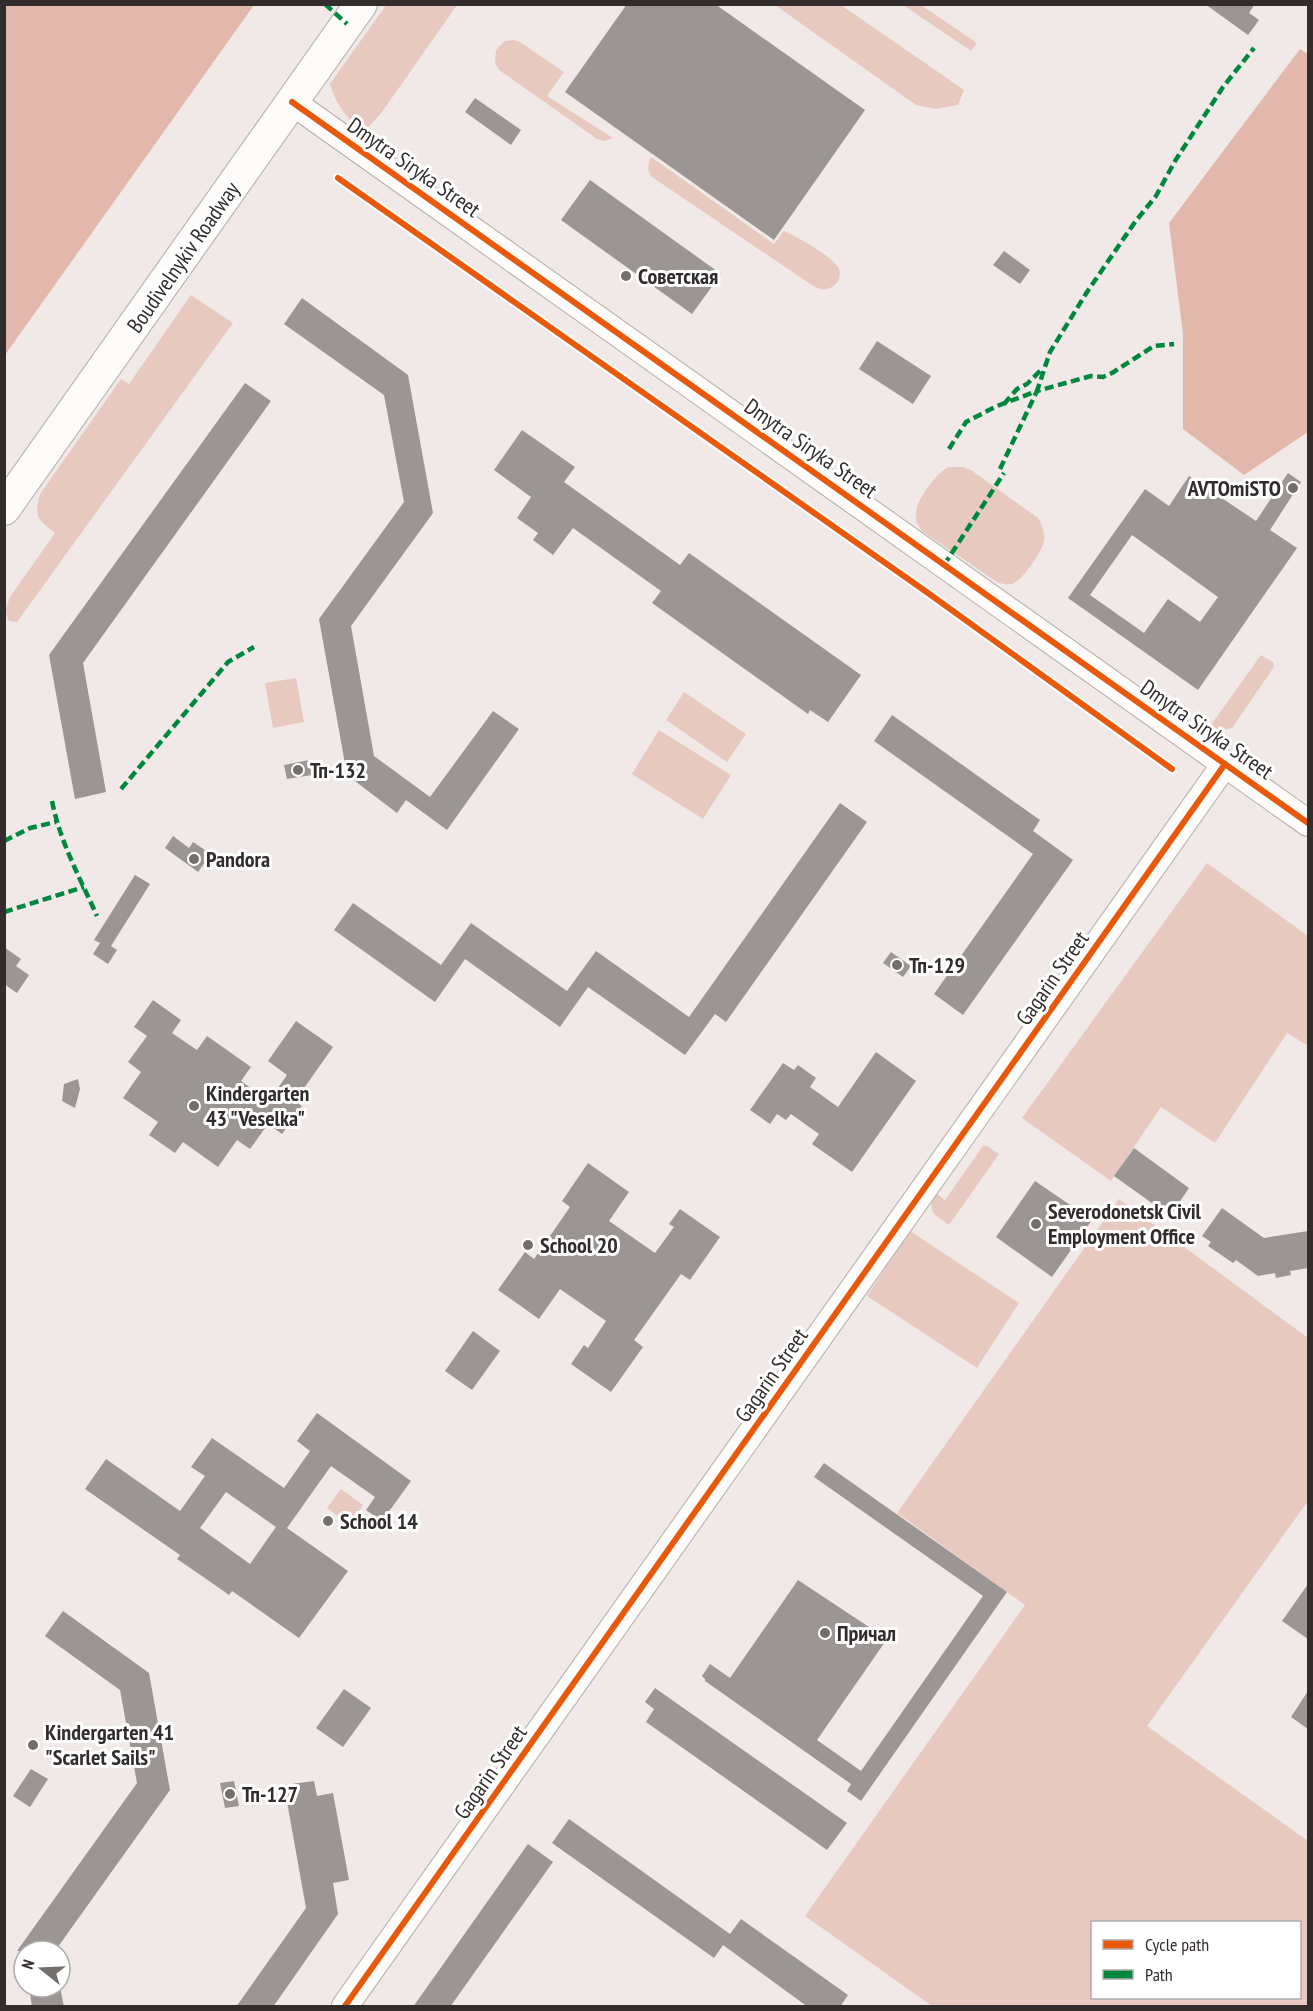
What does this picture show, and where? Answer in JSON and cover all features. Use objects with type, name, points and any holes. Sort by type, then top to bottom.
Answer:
[{"type":"main road","name":"Boudivelnykiv Roadway","points":[[4,509],[361,4]]},
{"type":"street","name":"Dmytra Siryka Street","points":[[292,102],[1308,823]]},
{"type":"street","name":"Gagarin Street","points":[[345,2007],[1225,764]]},
{"type":"shaded area","points":[[4,5],[254,5],[5,355]]},
{"type":"shaded area","points":[[386,5],[457,5],[382,112],[364,132],[343,111],[330,84]]},
{"type":"shaded area","points":[[775,5],[841,5],[964,90],[958,105],[936,109],[916,105]]},
{"type":"shaded area","points":[[903,5],[921,5],[977,43],[971,51]]},
{"type":"shaded area","points":[[514,40],[564,72],[547,96],[613,138],[605,141],[597,139],[499,70],[495,63],[496,50],[505,41]]},
{"type":"shaded area","points":[[1300,49],[1308,54],[1308,432],[1244,475],[1183,429],[1183,334],[1169,223]]},
{"type":"shaded area","points":[[651,157],[774,244],[784,231],[814,248],[836,264],[840,273],[838,281],[828,289],[820,289],[803,279],[652,177],[648,167]]},
{"type":"shaded area","points":[[191,295],[233,323],[17,622],[9,621],[5,611],[10,597],[55,533],[38,517],[40,494],[121,379],[129,384]]},
{"type":"shaded area","points":[[949,467],[963,467],[971,470],[1038,518],[1043,529],[1044,541],[1031,566],[1016,582],[1003,584],[997,582],[919,527],[916,516],[919,501],[933,480]]},
{"type":"shaded area","points":[[1261,655],[1273,662],[1274,667],[1232,728],[1219,731],[1211,725]]},
{"type":"shaded area","points":[[296,678],[304,722],[273,728],[265,683]]},
{"type":"shaded area","points":[[684,692],[746,734],[727,762],[666,720]]},
{"type":"shaded area","points":[[659,730],[731,775],[703,819],[632,774]]},
{"type":"shaded area","points":[[1207,863],[1308,936],[1308,1046],[1287,1033],[1215,1143],[1161,1107],[1111,1181],[1022,1118]]},
{"type":"shaded area","points":[[983,1146],[999,1154],[949,1225],[934,1214],[932,1200],[935,1192],[945,1200]]},
{"type":"shaded area","points":[[1119,1199],[1308,1338],[1308,1501],[1147,1726],[1308,1841],[1308,2006],[932,2006],[805,1916],[1025,1605],[897,1513]]},
{"type":"shaded area","points":[[910,1231],[1019,1303],[977,1368],[867,1296]]},
{"type":"shaded area","points":[[341,1489],[363,1505],[349,1524],[327,1508]]},
{"type":"building","points":[[627,4],[715,4],[865,110],[774,240],[565,92]]},
{"type":"building","points":[[1205,4],[1255,4],[1249,13],[1259,20],[1248,35]]},
{"type":"building","points":[[475,98],[521,130],[511,145],[465,112]]},
{"type":"building","points":[[590,180],[721,274],[692,314],[561,220]]},
{"type":"building","points":[[1004,251],[1030,270],[1020,284],[993,265]]},
{"type":"building","points":[[302,298],[408,375],[433,513],[351,626],[374,756],[430,797],[493,711],[519,729],[447,830],[406,800],[397,813],[347,775],[319,619],[404,502],[384,395],[284,324]]},
{"type":"building","points":[[877,341],[931,376],[913,404],[859,369]]},
{"type":"building","points":[[245,383],[271,401],[83,663],[106,792],[75,799],[49,655]]},
{"type":"building","points":[[522,430],[575,467],[564,482],[680,565],[689,553],[861,675],[828,722],[810,710],[808,714],[652,603],[661,591],[573,528],[553,555],[533,540],[538,533],[517,518],[531,497],[494,470]]},
{"type":"building","points":[[1288,473],[1301,482],[1270,530],[1297,548],[1198,690],[1068,598],[1145,489],[1169,506],[1189,476],[1256,521]],"holes":[[[1132,535],[1218,597],[1200,622],[1168,599],[1144,633],[1090,595]]]},
{"type":"building","points":[[892,715],[1040,820],[1033,831],[1073,860],[963,1015],[934,994],[1033,854],[874,741]]},
{"type":"building","name":"Тп-132","points":[[309,760],[312,775],[287,779],[284,765]]},
{"type":"building","points":[[840,803],[867,822],[726,1022],[715,1014],[685,1055],[588,987],[560,1027],[465,959],[435,1002],[334,930],[353,903],[441,965],[471,923],[567,991],[596,951],[689,1017]]},
{"type":"building","points":[[173,836],[189,848],[193,842],[211,854],[198,872],[165,848]]},
{"type":"building","points":[[135,875],[150,884],[111,946],[117,950],[108,964],[93,954],[100,943],[94,940]]},
{"type":"building","points":[[4,947],[21,959],[16,966],[29,975],[17,993],[4,984]]},
{"type":"building","name":"Тп-129","points":[[891,952],[911,966],[903,977],[883,963]]},
{"type":"building","points":[[153,1000],[181,1020],[172,1033],[197,1050],[207,1036],[251,1067],[241,1081],[269,1101],[287,1075],[268,1061],[296,1021],[333,1047],[295,1101],[302,1106],[282,1134],[268,1124],[250,1149],[237,1140],[218,1167],[183,1142],[175,1153],[149,1135],[158,1122],[123,1098],[141,1072],[128,1062],[147,1036],[134,1027]]},
{"type":"building","points":[[876,1052],[916,1081],[852,1172],[812,1144],[819,1134],[791,1114],[786,1120],[777,1114],[770,1124],[750,1110],[783,1063],[794,1070],[798,1065],[816,1078],[810,1087],[838,1107]]},
{"type":"building","points":[[78,1079],[80,1089],[75,1108],[62,1101],[64,1084]]},
{"type":"building","points":[[1134,1148],[1189,1188],[1170,1216],[1114,1176]]},
{"type":"building","points":[[588,1163],[629,1192],[609,1221],[655,1253],[674,1227],[669,1224],[680,1209],[720,1237],[690,1280],[681,1274],[634,1340],[643,1347],[611,1392],[571,1364],[584,1345],[588,1348],[606,1321],[560,1289],[539,1319],[498,1290],[525,1252],[534,1259],[570,1207],[562,1201]]},
{"type":"building","name":"Severodonetsk Civil Employment Office","points":[[1035,1181],[1092,1220],[1052,1277],[996,1237]]},
{"type":"building","points":[[1222,1208],[1264,1238],[1308,1231],[1308,1268],[1290,1271],[1291,1275],[1276,1278],[1275,1273],[1258,1276],[1236,1260],[1233,1263],[1208,1246],[1211,1242],[1202,1236]]},
{"type":"building","points":[[473,1331],[500,1351],[472,1390],[445,1371]]},
{"type":"building","points":[[317,1413],[411,1481],[382,1521],[366,1510],[375,1497],[331,1466],[287,1528],[348,1571],[299,1638],[232,1591],[229,1595],[177,1559],[180,1555],[85,1489],[106,1459],[180,1511],[205,1476],[191,1467],[212,1438],[284,1488],[310,1451],[297,1441]],"holes":[[[226,1492],[276,1527],[250,1564],[200,1528]]]},
{"type":"building","points":[[824,1463],[1007,1592],[861,1801],[847,1791],[851,1784],[705,1681],[702,1676],[710,1664],[730,1678],[798,1580],[887,1639],[817,1740],[861,1771],[983,1596],[814,1477]]},
{"type":"building","points":[[1308,1584],[1308,1639],[1282,1621]]},
{"type":"building","points":[[63,1611],[149,1673],[170,1790],[64,1939],[26,1939],[137,1783],[120,1690],[45,1636]]},
{"type":"building","points":[[655,1688],[847,1823],[827,1850],[646,1722],[654,1709],[645,1702]]},
{"type":"building","points":[[344,1689],[371,1708],[343,1747],[316,1728]]},
{"type":"building","points":[[1308,1691],[1308,1729],[1291,1717]]},
{"type":"building","points":[[31,1769],[48,1779],[30,1807],[13,1796]]},
{"type":"building","name":"Тп-127","points":[[234,1781],[239,1806],[225,1808],[220,1783]]},
{"type":"building","points":[[314,1781],[317,1796],[333,1793],[349,1880],[333,1883],[338,1914],[273,2007],[236,2007],[306,1908],[284,1785]]},
{"type":"building","points":[[569,1819],[730,1934],[741,1919],[848,1995],[840,2007],[808,2007],[723,1945],[714,1958],[552,1843]]},
{"type":"building","points":[[528,1844],[553,1862],[450,2007],[413,2007]]},
{"type":"building","points":[[31,1999],[62,1999],[64,2007],[32,2007]]},
{"type":"marked path","points":[[325,4],[347,24]]},
{"type":"marked path","points":[[949,449],[966,422],[997,406],[1037,391],[1050,352],[1087,292],[1135,222],[1156,196],[1175,161],[1223,87],[1254,48]]},
{"type":"marked path","points":[[1000,469],[1037,391],[1091,376],[1103,377],[1154,346],[1174,344]]},
{"type":"marked path","points":[[1004,404],[1017,389],[1027,384],[1043,368]]},
{"type":"marked path","points":[[944,565],[1004,473]]},
{"type":"marked path","points":[[121,789],[228,662],[254,647]]},
{"type":"marked path","points":[[52,801],[65,845],[97,916]]},
{"type":"marked path","points":[[4,841],[30,828],[56,822]]},
{"type":"marked path","points":[[4,912],[84,887]]},
{"type":"cycle path","points":[[292,102],[1308,823]]},
{"type":"cycle path","points":[[338,178],[928,593],[1172,769]]},
{"type":"cycle path","points":[[345,2006],[1225,764]]},
{"type":"place","name":"Советская","points":[[626,276]]},
{"type":"place","name":"AVTOmiSTO","points":[[1293,488]]},
{"type":"place","name":"Тп-132","points":[[298,770]]},
{"type":"place","name":"Pandora","points":[[194,859]]},
{"type":"place","name":"Тп-129","points":[[897,965]]},
{"type":"place","name":"Kindergarten 43 \"Veselka\"","points":[[194,1106]]},
{"type":"place","name":"Severodonetsk Civil Employment Office","points":[[1036,1224]]},
{"type":"place","name":"School 20","points":[[528,1245]]},
{"type":"place","name":"School 14","points":[[328,1521]]},
{"type":"place","name":"Причал","points":[[825,1633]]},
{"type":"place","name":"Kindergarten 41 \"Scarlet Sails\"","points":[[33,1745]]},
{"type":"place","name":"Тп-127","points":[[230,1794]]}]
